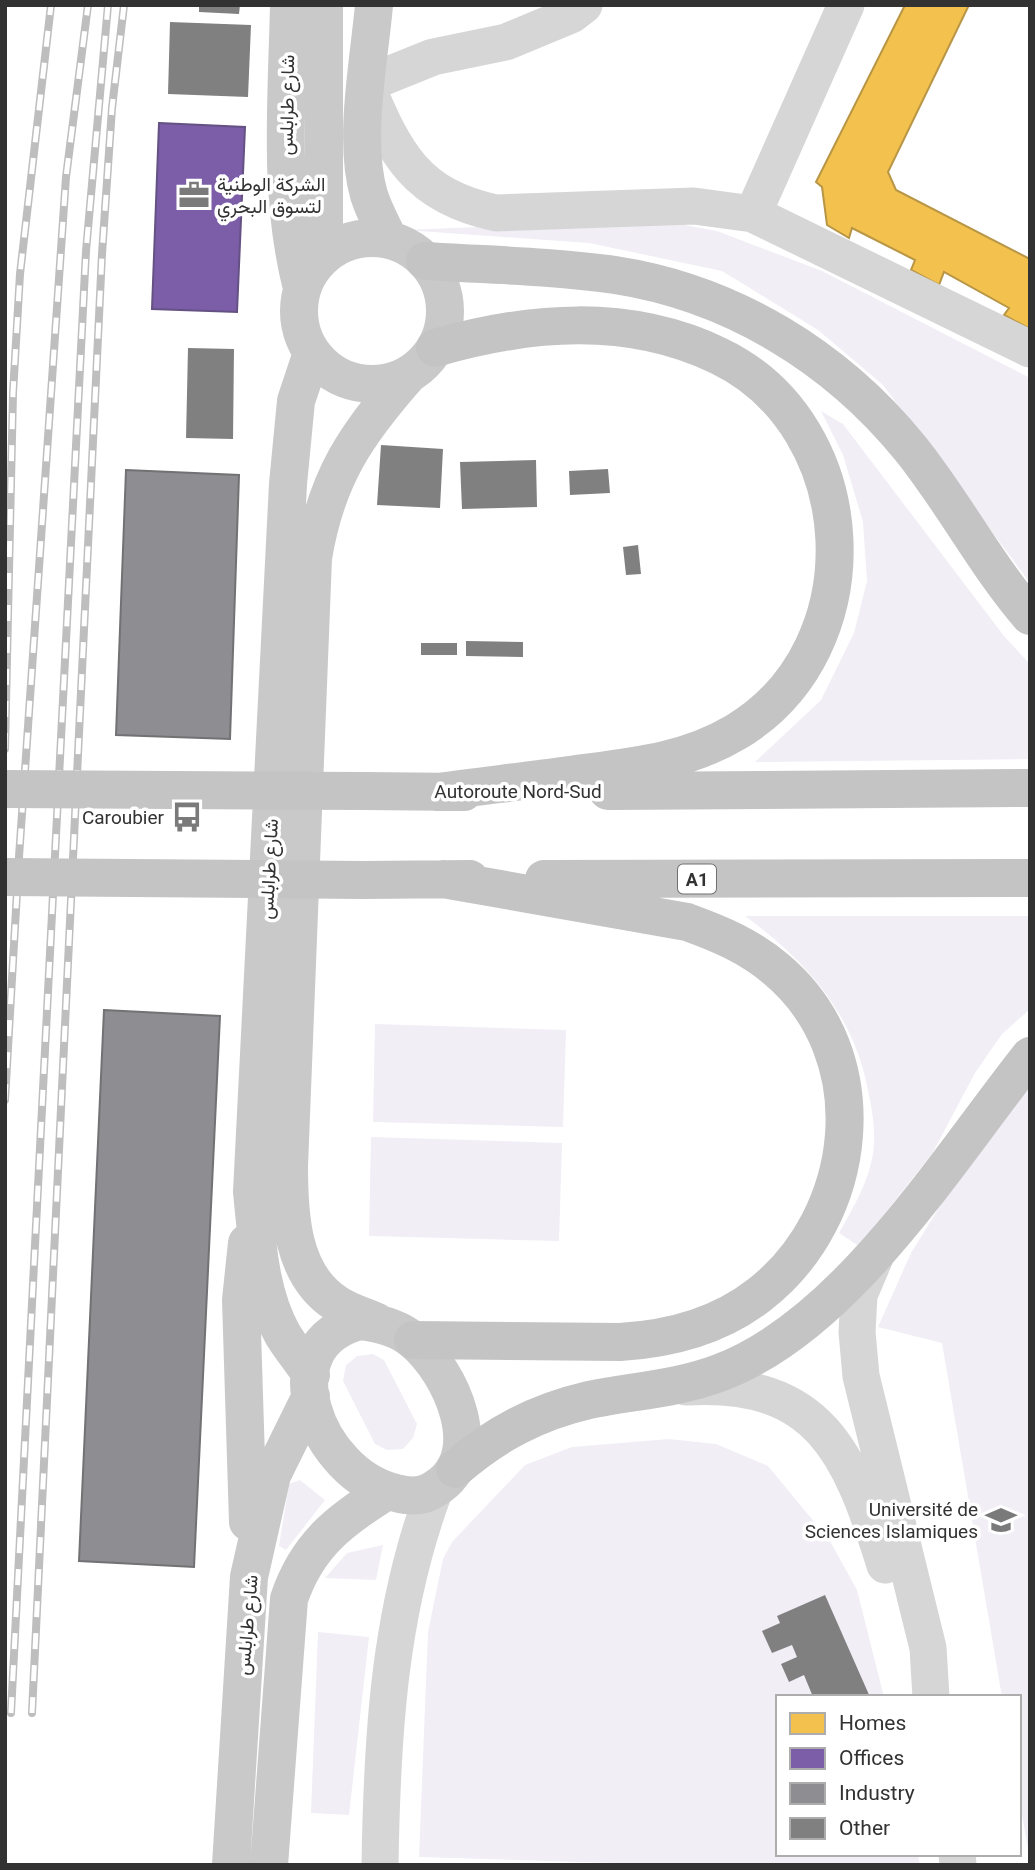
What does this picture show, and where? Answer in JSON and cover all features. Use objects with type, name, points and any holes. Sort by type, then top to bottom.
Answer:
[{"type":"highway","points":[[425,261],[571,271],[647,282],[700,297],[780,334],[851,386],[883,416],[912,450],[1030,616]]},
{"type":"highway","points":[[435,348],[503,330],[584,324],[664,336],[721,357],[770,392],[807,440],[830,495],[836,556],[826,615],[800,669],[782,693],[736,732],[665,762],[438,792]]},
{"type":"highway","name":"Autoroute Nord-Sud","points":[[5,789],[438,792],[1030,788]]},
{"type":"highway","name":"A1","points":[[5,877],[363,880],[1030,878]]},
{"type":"highway","points":[[413,1340],[620,1342],[650,1340],[708,1325],[759,1295],[800,1254],[830,1201],[841,1171],[845,1140],[846,1107],[831,1046],[799,993],[778,970],[753,951],[726,936],[687,922],[443,879]]},
{"type":"highway","points":[[445,1479],[481,1446],[526,1420],[591,1400],[656,1389],[719,1373],[754,1356],[816,1310],[876,1255],[1030,1056]]},
{"type":"main road","name":"شارع طرابلس","points":[[289,5],[285,191],[293,255],[310,274]]},
{"type":"main road","points":[[310,274],[342,244],[381,239],[408,248],[425,261],[435,274],[444,303],[444,318],[435,348],[409,374],[380,384],[349,381],[323,365],[312,353],[301,328],[310,274],[324,222],[324,5]]},
{"type":"main road","points":[[374,5],[366,84],[366,174],[381,239]]},
{"type":"main road","points":[[322,134],[344,192],[381,239]]},
{"type":"main road","name":"شارع طرابلس","points":[[225,1856],[249,1577],[272,1475],[311,1385],[282,1334],[271,1305],[258,1254],[252,1192],[288,484],[296,401],[312,353]]},
{"type":"main road","name":"شارع طرابلس","points":[[377,1322],[337,1304],[311,1281],[294,1232],[289,1206],[289,1166],[313,558],[322,514],[341,462],[359,433],[409,374]]},
{"type":"main road","points":[[249,1577],[240,1300],[252,1192]]},
{"type":"main road","points":[[361,1321],[377,1322],[413,1340],[439,1368],[456,1403],[461,1441],[445,1479],[408,1496],[367,1483],[335,1455],[315,1417],[311,1385],[314,1359],[331,1333],[361,1321]]},
{"type":"main road","name":"شارع طرابلس","points":[[269,1865],[289,1599],[296,1577],[316,1548],[342,1519],[387,1491]]},
{"type":"street","points":[[584,5],[570,15],[506,42],[433,57],[366,84],[388,136],[403,160],[422,180],[444,196],[470,207],[496,213],[694,205],[752,214],[1030,349]]},
{"type":"street","points":[[752,214],[846,5]]},
{"type":"street","points":[[876,1255],[859,1295],[857,1332],[861,1376],[928,1648],[930,1688]]},
{"type":"street","points":[[656,1389],[738,1387],[775,1398],[818,1423],[839,1448],[854,1478],[873,1526],[909,1644],[930,1688]]},
{"type":"street","points":[[380,1865],[381,1800],[394,1640],[418,1535],[445,1479]]},
{"type":"shaded area","points":[[658,220],[717,231],[822,271],[1030,378],[1030,583],[883,385],[818,330],[722,271],[589,243],[405,230]]},
{"type":"shaded area","points":[[821,411],[843,424],[1004,636],[1030,664],[1030,759],[755,762],[821,700],[854,633],[867,581],[863,522],[843,455]]},
{"type":"shaded area","points":[[745,916],[1030,916],[1030,1009],[1002,1034],[975,1073],[932,1154],[859,1246],[839,1233],[864,1185],[873,1154],[873,1117],[863,1067],[841,1016],[826,994],[789,952]]},
{"type":"shaded area","points":[[375,1024],[566,1030],[563,1127],[373,1122]]},
{"type":"shaded area","points":[[1030,1086],[1030,1860],[1021,1809],[1021,1695],[1002,1695],[942,1343],[878,1327],[911,1253],[956,1180]]},
{"type":"shaded area","points":[[371,1137],[562,1143],[559,1241],[369,1236]]},
{"type":"shaded area","points":[[373,1354],[384,1360],[417,1424],[413,1438],[403,1449],[387,1450],[375,1444],[343,1381],[346,1365],[357,1356]]},
{"type":"shaded area","points":[[669,1439],[716,1444],[768,1466],[830,1541],[857,1590],[883,1695],[776,1695],[776,1856],[918,1856],[920,1865],[683,1865],[419,1857],[428,1632],[443,1559],[452,1542],[525,1465],[572,1447]]},
{"type":"shaded area","points":[[300,1480],[325,1500],[286,1550],[279,1546],[289,1484]]},
{"type":"shaded area","points":[[383,1545],[376,1580],[325,1578],[347,1553]]},
{"type":"shaded area","points":[[318,1632],[369,1637],[349,1815],[311,1813]]},
{"type":"building: Homes","points":[[905,5],[969,5],[888,172],[896,190],[1030,259],[1030,329],[1004,315],[1009,308],[944,272],[939,285],[911,270],[915,260],[852,228],[849,238],[827,225],[822,187],[816,182]]},
{"type":"building: Offices","points":[[159,123],[245,127],[237,312],[152,309]]},
{"type":"building: Industry","points":[[126,470],[239,475],[230,739],[116,735]]},
{"type":"building: Industry","points":[[104,1010],[220,1016],[194,1567],[79,1561]]},
{"type":"building: Other","points":[[199,5],[240,5],[239,14],[199,12]]},
{"type":"building: Other","points":[[170,22],[251,25],[248,97],[168,94]]},
{"type":"building: Other","points":[[188,348],[234,349],[233,439],[186,438]]},
{"type":"building: Other","points":[[381,445],[443,449],[440,508],[377,505]]},
{"type":"building: Other","points":[[536,460],[537,507],[462,509],[460,462]]},
{"type":"building: Other","points":[[608,469],[610,493],[570,495],[569,471]]},
{"type":"building: Other","points":[[638,545],[641,574],[626,575],[623,547]]},
{"type":"building: Other","points":[[466,641],[523,642],[523,657],[466,656]]},
{"type":"building: Other","points":[[421,643],[457,643],[457,655],[421,655]]},
{"type":"building: Other","points":[[825,1595],[869,1695],[812,1695],[804,1675],[789,1682],[781,1664],[797,1657],[792,1645],[772,1653],[762,1631],[780,1623],[777,1616]]},
{"type":"railway","points":[[5,749],[13,393],[20,274],[51,5]]},
{"type":"railway","points":[[5,1100],[66,177],[88,5]]},
{"type":"railway","points":[[11,1713],[86,251],[108,5]]},
{"type":"railway","points":[[32,1713],[102,254],[112,108],[124,5]]},
{"type":"place","name":"الشركة الوطنية لتسوق البحري","points":[[194,195]]},
{"type":"place","name":"Caroubier","points":[[187,817]]},
{"type":"place","name":"Université de Sciences Islamiques","points":[[1001,1520]]}]
